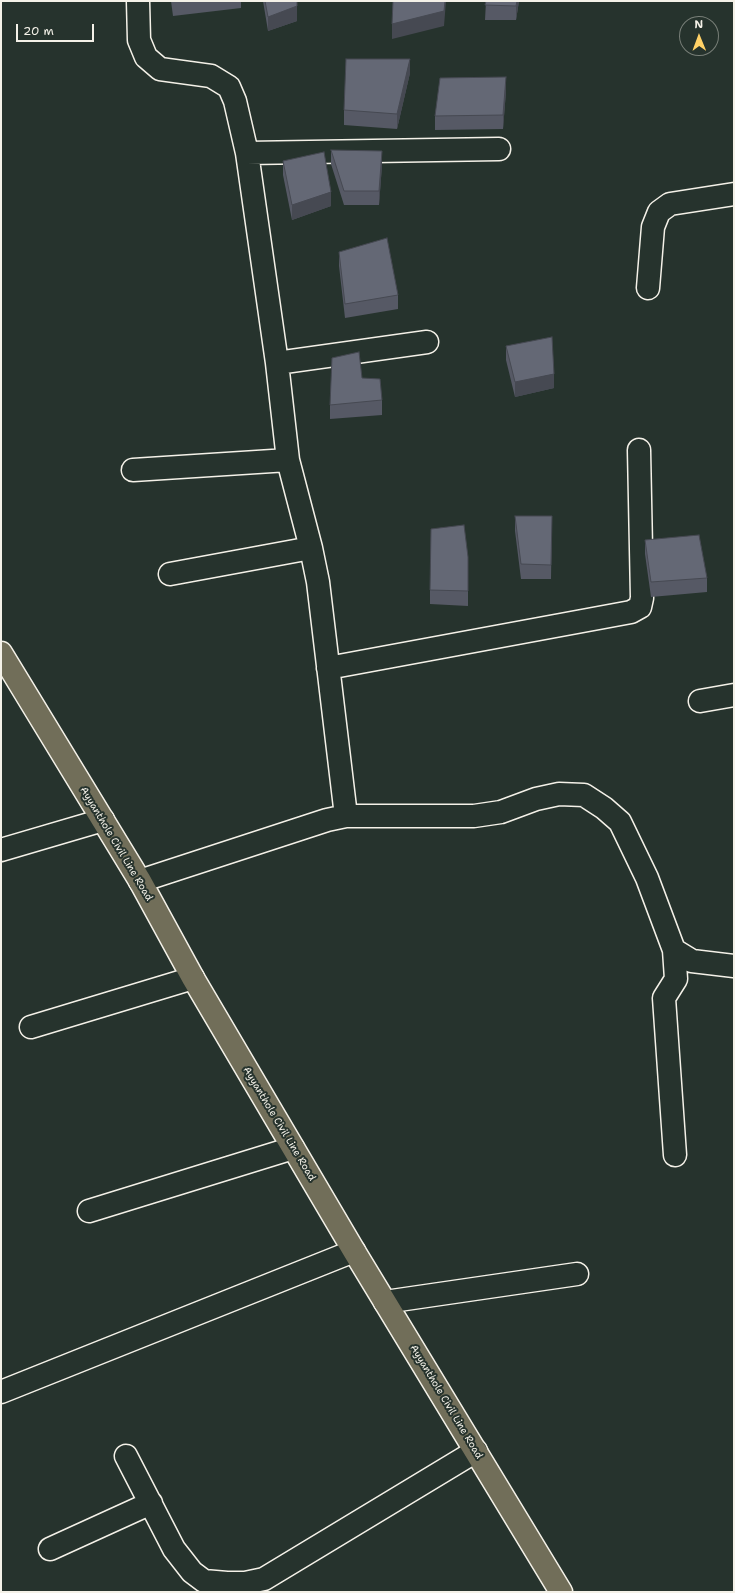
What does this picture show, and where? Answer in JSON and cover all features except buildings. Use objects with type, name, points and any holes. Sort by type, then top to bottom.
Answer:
[{"type":"main road","name":"Ayyanthole Civil Line Road","points":[[1,653],[140,881],[192,978],[354,1251],[561,1592]]},
{"type":"street","points":[[138,1],[139,40],[146,57],[160,69],[211,76],[229,87],[235,101],[247,153],[277,362],[288,460],[311,548],[318,582],[346,816]]},
{"type":"street","points":[[247,153],[499,149]]},
{"type":"street","points":[[648,288],[653,227],[659,212],[670,204],[734,194]]},
{"type":"street","points":[[277,362],[427,342]]},
{"type":"street","points":[[328,668],[632,612],[640,607],[642,598],[639,450]]},
{"type":"street","points":[[132,470],[288,460]]},
{"type":"street","points":[[170,574],[311,548]]},
{"type":"street","points":[[700,701],[734,695]]},
{"type":"street","points":[[140,881],[327,820],[346,816],[474,816],[500,812],[536,799],[554,795],[584,796],[604,808],[620,822],[647,878],[674,950],[676,979],[664,998],[675,1155]]},
{"type":"street","points":[[1,850],[103,820]]},
{"type":"street","points":[[674,950],[692,961],[734,966]]},
{"type":"street","points":[[31,1027],[192,978]]},
{"type":"street","points":[[89,1211],[293,1148]]},
{"type":"street","points":[[1,1392],[354,1251]]},
{"type":"street","points":[[385,1302],[577,1274]]},
{"type":"street","points":[[126,1456],[174,1550],[192,1572],[204,1581],[245,1583],[264,1579],[476,1451]]},
{"type":"street","points":[[50,1549],[151,1503]]}]
